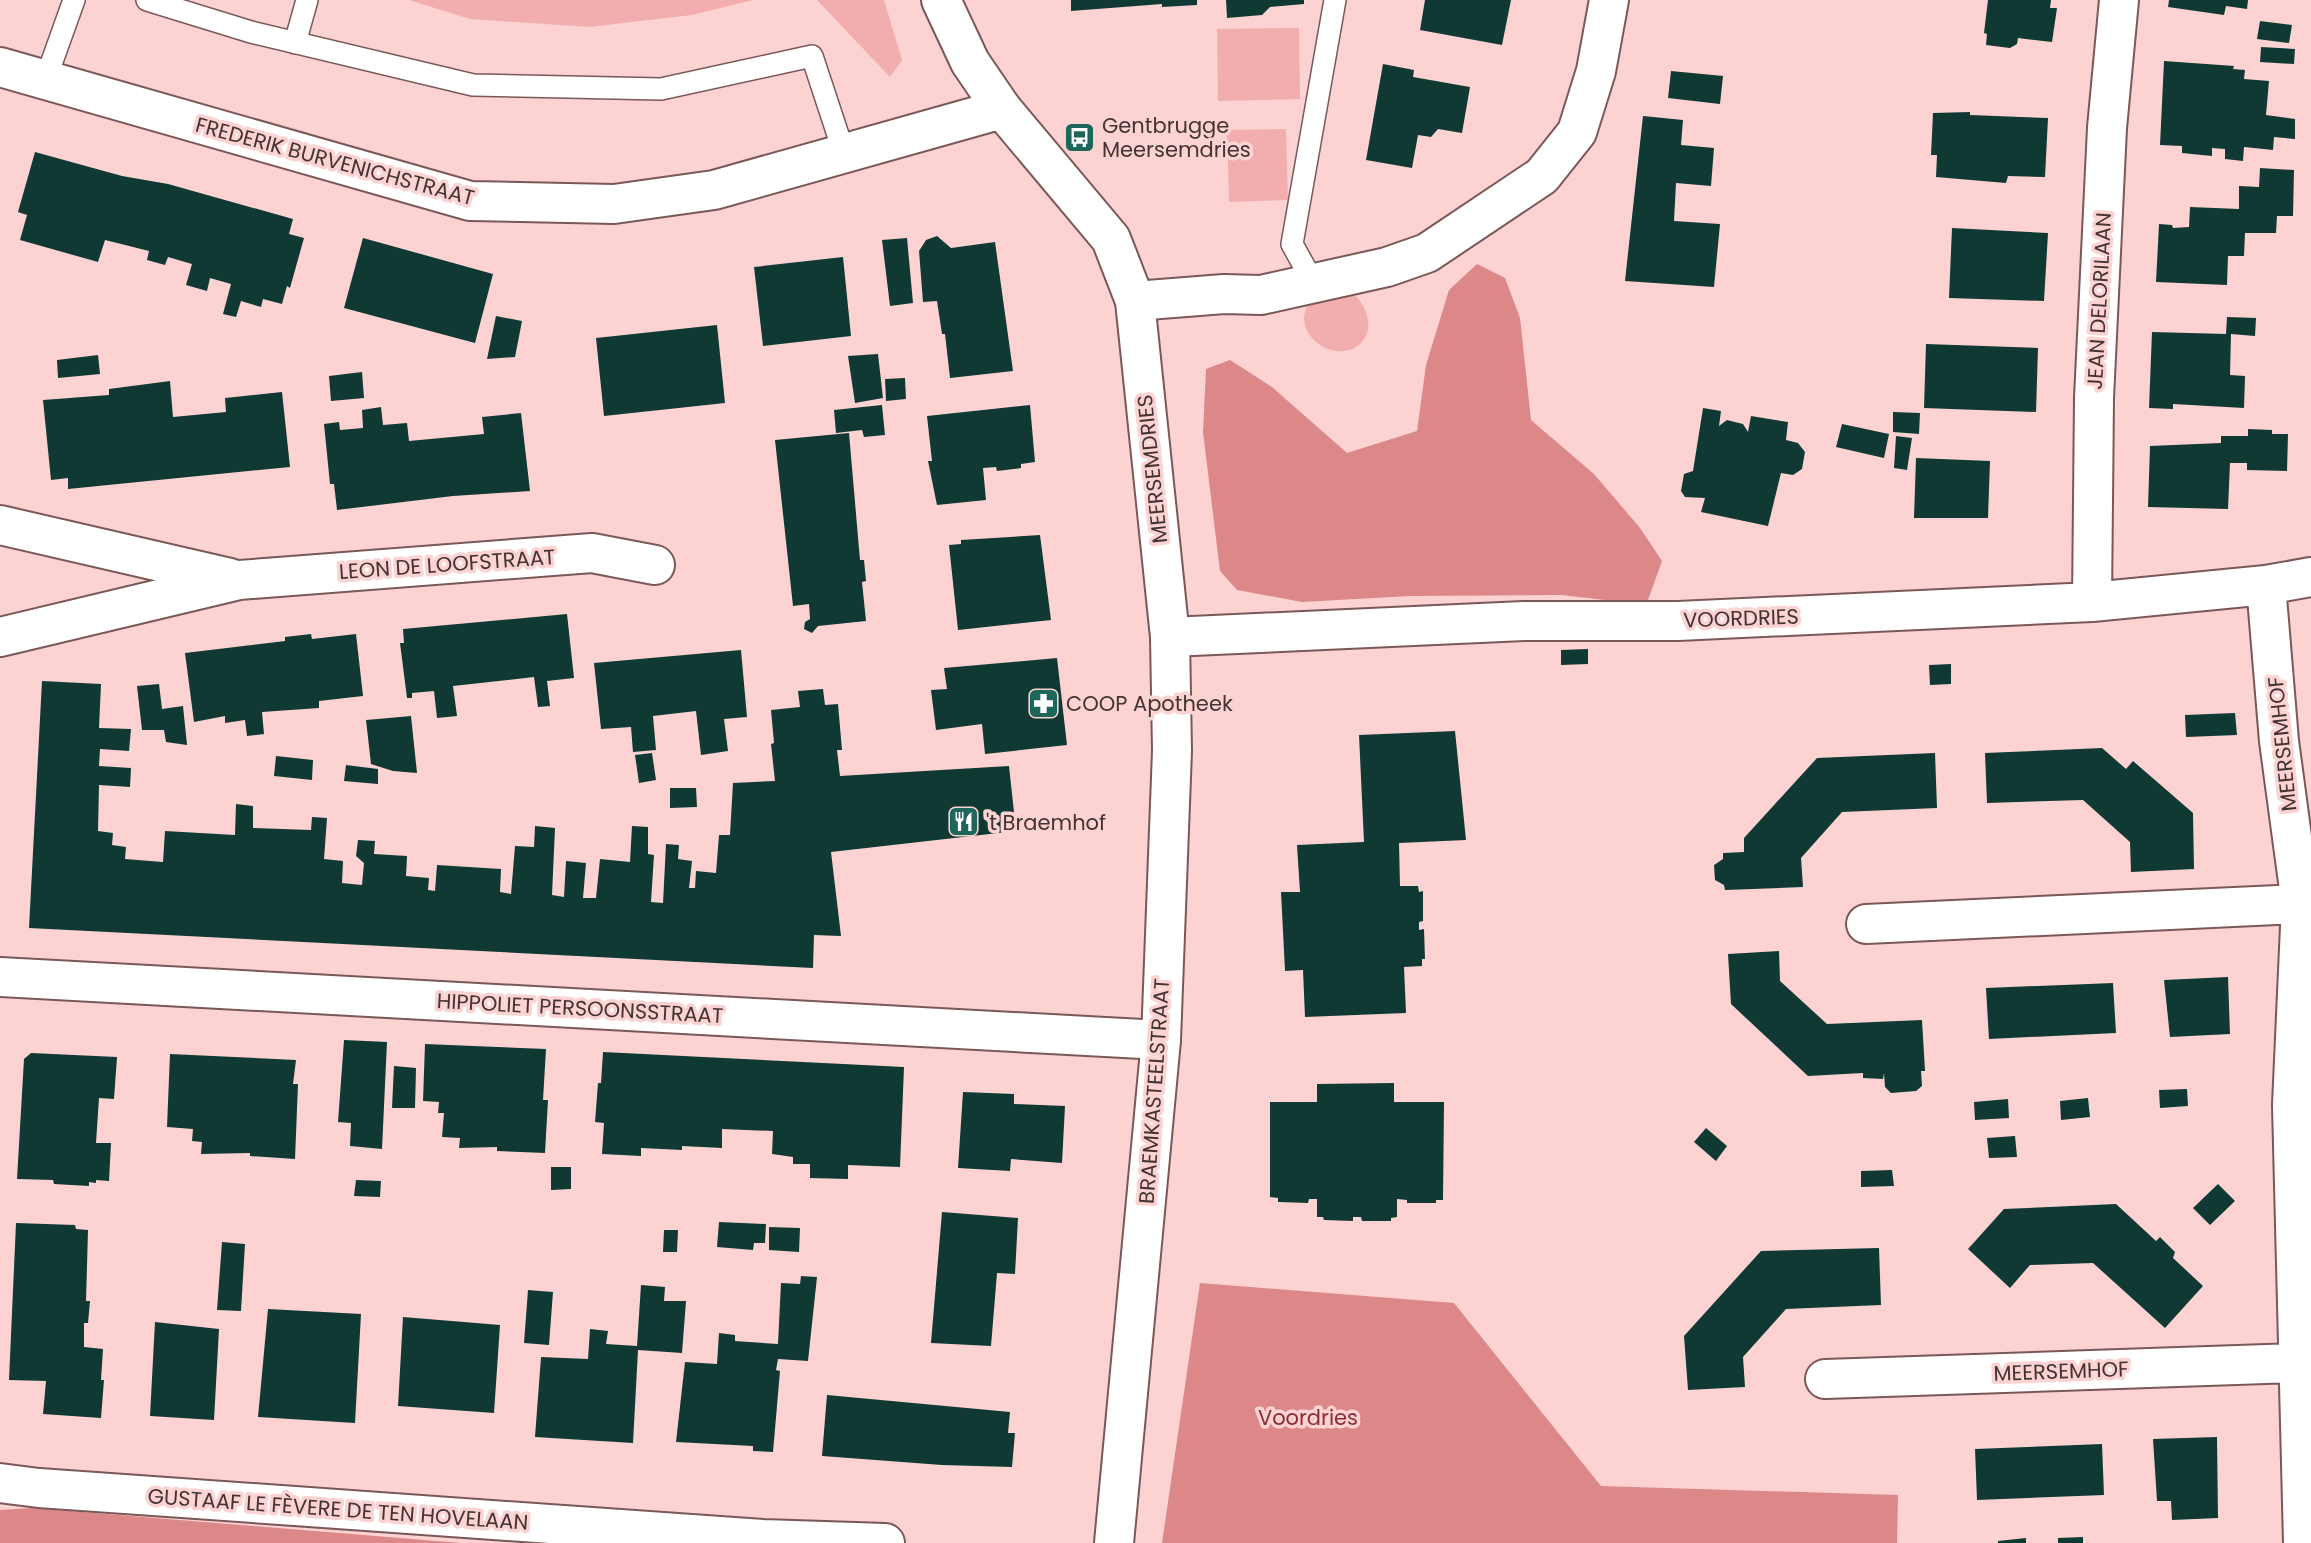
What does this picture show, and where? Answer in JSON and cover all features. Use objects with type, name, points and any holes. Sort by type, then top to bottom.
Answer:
[{"type":"street","name":"MEERSEMDRIES","points":[[941,0],[970,62],[1002,108],[1111,239],[1135,302],[1170,637]]},
{"type":"street","points":[[1135,302],[1223,294],[1261,295],[1387,267],[1427,253],[1542,176],[1577,132],[1596,71],[1609,0]]},
{"type":"street","name":"JEAN DELORILAAN","points":[[2092,602],[2094,398],[2107,128],[2119,0]]},
{"type":"street","name":"FREDERIK BURVENICHSTRAAT","points":[[0,68],[471,201],[614,204],[714,190],[1002,108]]},
{"type":"street","name":"LEON DE LOOFSTRAAT","points":[[0,525],[239,580]]},
{"type":"street","name":"LEON DE LOOFSTRAAT","points":[[0,637],[239,580],[592,553],[655,565]]},
{"type":"street","name":"VOORDRIES","points":[[1170,637],[1524,621],[1678,621],[2092,602],[2266,585],[2311,577]]},
{"type":"street","name":"MEERSEMHOF","points":[[2266,585],[2279,741],[2301,904],[2297,1363],[2303,1543]]},
{"type":"street","name":"BRAEMKASTEELSTRAAT","points":[[1114,1543],[1161,1040],[1172,751],[1170,637]]},
{"type":"street","points":[[1866,924],[2301,904]]},
{"type":"street","name":"HIPPOLIET PERSOONSSTRAAT","points":[[0,977],[1161,1040]]},
{"type":"street","name":"MEERSEMHOF","points":[[1825,1379],[2297,1363]]},
{"type":"street","name":"GUSTAAF LE FÈVERE DE TEN HOVELAAN","points":[[0,1483],[39,1488],[764,1539],[885,1543]]},
{"type":"lane","points":[[46,81],[74,0]]},
{"type":"lane","points":[[147,0],[251,32],[473,85],[661,89],[812,56],[844,153]]},
{"type":"lane","points":[[295,43],[307,0]]},
{"type":"lane","points":[[1314,284],[1292,244],[1335,0]]},
{"type":"shaded area","points":[[409,0],[753,0],[692,15],[589,27],[470,19]]},
{"type":"shaded area","points":[[817,0],[884,0],[902,60],[890,77]]},
{"type":"shaded area","points":[[1299,28],[1300,99],[1218,101],[1217,29]]},
{"type":"shaded area","points":[[1286,129],[1288,200],[1229,202],[1227,130]]},
{"type":"shaded area","points":[[1351,291],[1362,304],[1368,319],[1367,334],[1363,341],[1347,351],[1320,345],[1307,331],[1304,322],[1308,305],[1318,297]]},
{"type":"green space","points":[[1477,264],[1505,278],[1520,318],[1531,420],[1594,474],[1640,528],[1662,561],[1648,600],[1605,600],[1561,595],[1410,596],[1302,602],[1237,590],[1220,571],[1203,432],[1206,369],[1230,360],[1272,387],[1347,453],[1417,431],[1426,365],[1449,290]]},
{"type":"green space","name":"Voordries","points":[[1200,1283],[1454,1303],[1601,1486],[1898,1495],[1897,1543],[1162,1543]]},
{"type":"green space","points":[[32,1508],[461,1543],[0,1543],[0,1510]]},
{"type":"building","points":[[1071,0],[1197,0],[1197,5],[1162,7],[1162,4],[1071,11]]},
{"type":"building","points":[[1226,0],[1304,0],[1304,4],[1270,7],[1262,15],[1227,18]]},
{"type":"building","points":[[1425,0],[1511,0],[1502,45],[1420,30]]},
{"type":"building","points":[[1988,0],[2051,0],[2050,8],[2057,8],[2052,42],[2018,38],[2017,44],[2010,48],[1986,45],[1987,34],[1984,33]]},
{"type":"building","points":[[2169,0],[2248,0],[2247,9],[2226,6],[2224,15],[2168,7]]},
{"type":"building","points":[[2260,21],[2292,25],[2289,43],[2257,39]]},
{"type":"building","points":[[2261,47],[2295,49],[2294,64],[2260,62]]},
{"type":"building","points":[[2164,61],[2234,66],[2233,69],[2245,70],[2244,79],[2269,81],[2266,115],[2295,119],[2295,139],[2274,137],[2273,150],[2244,147],[2243,161],[2225,159],[2225,149],[2212,148],[2212,156],[2182,153],[2182,146],[2160,145]]},
{"type":"building","points":[[1383,64],[1414,70],[1413,77],[1470,87],[1462,133],[1438,129],[1431,137],[1418,135],[1412,168],[1366,160]]},
{"type":"building","points":[[1671,71],[1723,76],[1720,104],[1668,98]]},
{"type":"building","points":[[1970,112],[1970,115],[2048,118],[2045,177],[2008,176],[2006,183],[1936,177],[1937,155],[1931,155],[1933,113]]},
{"type":"building","points":[[1643,116],[1683,120],[1681,145],[1714,148],[1711,186],[1676,183],[1674,221],[1720,224],[1714,287],[1625,281]]},
{"type":"building","points":[[35,152],[122,176],[168,184],[293,219],[289,234],[304,238],[290,288],[287,286],[282,304],[263,299],[261,307],[241,301],[236,317],[223,314],[231,284],[210,278],[207,291],[186,285],[192,264],[168,257],[165,265],[147,260],[149,251],[105,240],[98,262],[20,240],[27,215],[18,212]]},
{"type":"building","points":[[2260,168],[2294,170],[2293,216],[2277,216],[2276,233],[2245,233],[2244,256],[2228,256],[2227,285],[2156,282],[2159,224],[2172,225],[2173,228],[2189,227],[2190,207],[2239,209],[2239,186],[2259,187]]},
{"type":"building","points":[[1952,228],[2048,233],[2044,301],[1949,298]]},
{"type":"building","points":[[937,236],[951,248],[995,242],[1013,371],[950,378],[945,334],[942,334],[937,301],[923,302],[919,251],[926,240]]},
{"type":"building","points":[[363,238],[493,274],[475,343],[344,308]]},
{"type":"building","points":[[907,238],[913,303],[890,306],[882,240]]},
{"type":"building","points":[[843,257],[851,336],[763,346],[754,267]]},
{"type":"building","points":[[496,316],[522,321],[515,357],[487,359]]},
{"type":"building","points":[[2227,317],[2256,318],[2255,336],[2231,334],[2230,375],[2245,376],[2244,408],[2173,404],[2173,409],[2149,408],[2152,332],[2226,334]]},
{"type":"building","points":[[717,325],[725,403],[604,416],[596,338]]},
{"type":"building","points":[[1926,344],[2038,348],[2036,412],[1924,408]]},
{"type":"building","points":[[878,354],[883,398],[855,403],[848,356]]},
{"type":"building","points":[[98,355],[100,374],[58,378],[57,360]]},
{"type":"building","points":[[362,372],[364,398],[331,401],[329,376]]},
{"type":"building","points":[[905,378],[906,399],[886,401],[885,379]]},
{"type":"building","points":[[170,381],[173,417],[226,412],[225,398],[282,392],[290,467],[68,489],[68,478],[51,480],[43,400],[109,395],[109,389]]},
{"type":"building","points":[[882,405],[885,435],[864,437],[862,430],[836,433],[834,410]]},
{"type":"building","points":[[1030,405],[1035,462],[1021,464],[1021,468],[997,471],[996,467],[983,468],[986,500],[937,505],[928,461],[932,461],[927,416]]},
{"type":"building","points":[[381,407],[383,425],[407,423],[409,441],[484,434],[482,417],[521,413],[530,491],[453,496],[337,510],[334,484],[330,484],[324,424],[339,422],[340,430],[363,428],[362,410]]},
{"type":"building","points":[[1703,408],[1721,411],[1719,426],[1727,420],[1743,424],[1748,432],[1751,416],[1788,422],[1786,440],[1798,443],[1805,452],[1802,469],[1793,475],[1781,473],[1768,526],[1701,512],[1705,498],[1685,497],[1681,491],[1684,474],[1693,471]]},
{"type":"building","points":[[1893,412],[1920,413],[1919,434],[1893,432]]},
{"type":"building","points":[[1842,424],[1889,434],[1884,458],[1836,447]]},
{"type":"building","points":[[2248,429],[2288,434],[2287,471],[2247,470],[2247,463],[2230,463],[2228,509],[2148,507],[2150,446],[2221,443],[2221,436],[2248,436]]},
{"type":"building","points":[[849,433],[860,560],[864,560],[866,581],[862,582],[866,621],[818,626],[812,633],[804,629],[805,622],[810,619],[809,604],[793,606],[775,440]]},
{"type":"building","points":[[1896,436],[1912,438],[1907,470],[1894,468]]},
{"type":"building","points":[[1916,458],[1990,461],[1988,518],[1914,518]]},
{"type":"building","points":[[1040,535],[1051,620],[958,630],[949,545],[961,544],[961,540]]},
{"type":"building","points":[[567,614],[574,678],[547,681],[550,706],[538,707],[534,677],[453,686],[457,716],[437,718],[434,691],[412,693],[412,698],[407,698],[400,643],[404,643],[403,629]]},
{"type":"building","points":[[311,634],[312,639],[356,634],[363,696],[319,701],[319,708],[262,712],[264,734],[247,736],[245,720],[225,723],[225,716],[194,722],[185,653],[285,641],[285,637]]},
{"type":"building","points":[[1588,649],[1588,664],[1561,665],[1561,650]]},
{"type":"building","points":[[741,650],[747,717],[724,719],[728,751],[701,755],[696,711],[653,716],[656,750],[633,752],[631,727],[601,729],[594,663]]},
{"type":"building","points":[[1057,658],[1067,745],[985,754],[982,724],[936,730],[931,690],[947,689],[944,668]]},
{"type":"building","points":[[1951,664],[1951,684],[1930,685],[1929,665]]},
{"type":"building","points":[[42,681],[101,684],[99,728],[131,729],[129,751],[100,749],[99,766],[131,768],[130,787],[99,785],[98,831],[113,833],[112,845],[126,847],[125,859],[163,862],[165,831],[235,835],[236,804],[253,806],[253,828],[311,830],[312,817],[327,818],[324,859],[343,861],[342,883],[362,885],[364,863],[356,856],[358,840],[375,841],[374,854],[407,856],[406,876],[429,878],[428,890],[435,891],[437,865],[501,869],[500,892],[511,894],[515,846],[534,847],[535,826],[555,828],[552,895],[564,897],[566,861],[586,863],[583,898],[596,898],[600,859],[630,862],[632,826],[648,827],[648,854],[654,855],[651,902],[663,903],[666,844],[679,845],[678,859],[692,861],[689,888],[695,888],[696,871],[716,873],[719,835],[730,835],[733,783],[775,781],[771,710],[800,707],[798,691],[823,689],[825,705],[838,704],[842,750],[837,750],[840,776],[1009,766],[1016,831],[831,852],[841,936],[814,935],[813,968],[29,928]]},
{"type":"building","points":[[159,684],[162,709],[183,706],[187,745],[166,742],[164,730],[142,730],[137,686]]},
{"type":"building","points":[[2235,713],[2237,735],[2186,737],[2185,715]]},
{"type":"building","points":[[411,716],[417,773],[393,771],[371,764],[366,720]]},
{"type":"building","points":[[1455,731],[1466,840],[1399,843],[1400,886],[1418,886],[1419,892],[1423,891],[1423,921],[1419,922],[1419,930],[1424,929],[1425,959],[1422,959],[1422,966],[1404,967],[1406,1013],[1305,1017],[1303,970],[1285,971],[1281,892],[1300,892],[1297,845],[1364,842],[1359,735]]},
{"type":"building","points":[[2102,748],[2126,769],[2133,761],[2193,813],[2194,869],[2131,872],[2130,842],[2083,800],[1987,803],[1985,753]]},
{"type":"building","points":[[652,753],[656,780],[639,783],[635,755]]},
{"type":"building","points":[[1935,753],[1937,808],[1842,812],[1801,858],[1803,887],[1725,890],[1724,885],[1715,880],[1714,865],[1723,859],[1723,853],[1744,852],[1744,838],[1817,758]]},
{"type":"building","points":[[276,756],[313,760],[312,780],[274,776]]},
{"type":"building","points":[[346,765],[378,769],[378,784],[344,781]]},
{"type":"building","points":[[670,788],[696,788],[697,807],[670,808]]},
{"type":"building","points":[[1779,951],[1780,981],[1827,1024],[1922,1020],[1925,1071],[1921,1071],[1922,1086],[1916,1091],[1891,1093],[1885,1087],[1884,1073],[1883,1079],[1863,1078],[1863,1073],[1808,1076],[1731,1004],[1728,954]]},
{"type":"building","points":[[2228,977],[2230,1034],[2170,1037],[2164,980]]},
{"type":"building","points":[[2113,983],[2116,1033],[1989,1039],[1986,988]]},
{"type":"building","points":[[344,1040],[387,1042],[382,1149],[350,1146],[351,1123],[338,1122]]},
{"type":"building","points":[[425,1044],[546,1049],[543,1100],[548,1100],[545,1153],[497,1151],[497,1147],[459,1148],[460,1138],[442,1137],[444,1113],[438,1113],[439,1102],[423,1101]]},
{"type":"building","points":[[603,1052],[904,1067],[900,1167],[848,1165],[848,1179],[810,1178],[810,1164],[793,1164],[793,1157],[772,1154],[773,1131],[722,1129],[722,1148],[641,1148],[641,1156],[602,1154],[604,1123],[595,1122]]},
{"type":"building","points":[[31,1053],[117,1057],[114,1099],[99,1098],[96,1143],[111,1143],[109,1181],[96,1180],[96,1183],[89,1182],[89,1186],[54,1184],[53,1180],[17,1179],[24,1059]]},
{"type":"building","points":[[170,1054],[296,1060],[293,1084],[298,1084],[295,1159],[250,1156],[250,1153],[201,1154],[202,1142],[192,1141],[193,1129],[167,1127]]},
{"type":"building","points":[[394,1066],[416,1068],[415,1108],[392,1108]]},
{"type":"building","points":[[1394,1083],[1394,1102],[1444,1102],[1443,1200],[1436,1200],[1436,1203],[1407,1203],[1407,1200],[1397,1199],[1397,1217],[1391,1218],[1391,1221],[1362,1221],[1361,1217],[1353,1217],[1353,1221],[1324,1220],[1323,1217],[1317,1217],[1317,1199],[1309,1199],[1308,1203],[1278,1202],[1278,1198],[1270,1197],[1270,1102],[1317,1102],[1317,1084]]},
{"type":"building","points":[[2187,1089],[2188,1106],[2160,1108],[2159,1090]]},
{"type":"building","points":[[963,1092],[1014,1094],[1014,1104],[1065,1106],[1062,1163],[1011,1159],[1010,1171],[958,1168]]},
{"type":"building","points":[[2088,1098],[2090,1117],[2061,1120],[2060,1101]]},
{"type":"building","points":[[2008,1099],[2009,1118],[1975,1120],[1974,1102]]},
{"type":"building","points":[[1706,1128],[1727,1146],[1716,1161],[1694,1142]]},
{"type":"building","points":[[2015,1136],[2017,1157],[1989,1158],[1987,1138]]},
{"type":"building","points":[[551,1167],[571,1167],[571,1189],[551,1190]]},
{"type":"building","points":[[1892,1170],[1894,1186],[1861,1187],[1861,1171]]},
{"type":"building","points":[[356,1180],[381,1181],[380,1197],[354,1196]]},
{"type":"building","points":[[2218,1184],[2235,1201],[2210,1225],[2193,1208]]},
{"type":"building","points":[[2116,1204],[2156,1241],[2160,1237],[2175,1252],[2173,1258],[2203,1286],[2165,1328],[2093,1263],[2030,1265],[2010,1288],[1968,1249],[2004,1209]]},
{"type":"building","points":[[942,1212],[1018,1218],[1015,1274],[997,1273],[991,1346],[931,1343]]},
{"type":"building","points":[[719,1222],[766,1224],[765,1243],[754,1243],[753,1250],[717,1247]]},
{"type":"building","points":[[16,1223],[75,1225],[76,1229],[88,1230],[86,1301],[90,1301],[88,1323],[84,1323],[84,1347],[103,1349],[101,1418],[43,1414],[46,1381],[9,1380]]},
{"type":"building","points":[[769,1227],[800,1228],[799,1252],[769,1250]]},
{"type":"building","points":[[664,1230],[678,1230],[677,1252],[663,1252]]},
{"type":"building","points":[[222,1242],[245,1244],[241,1311],[217,1310]]},
{"type":"building","points":[[1879,1248],[1881,1305],[1786,1309],[1743,1357],[1745,1387],[1688,1390],[1684,1336],[1761,1251]]},
{"type":"building","points":[[801,1276],[817,1277],[808,1361],[778,1359],[776,1370],[780,1371],[773,1452],[753,1451],[753,1446],[676,1442],[685,1362],[717,1364],[719,1333],[735,1335],[735,1341],[778,1344],[781,1283],[800,1284]]},
{"type":"building","points":[[641,1285],[665,1287],[664,1301],[686,1301],[682,1353],[638,1350],[633,1443],[535,1437],[541,1357],[588,1359],[590,1329],[608,1331],[606,1344],[637,1346]]},
{"type":"building","points":[[528,1290],[553,1292],[549,1345],[524,1343]]},
{"type":"building","points":[[268,1309],[361,1314],[355,1423],[258,1417]]},
{"type":"building","points":[[403,1317],[500,1325],[494,1413],[398,1406]]},
{"type":"building","points":[[155,1322],[219,1329],[214,1420],[150,1416]]},
{"type":"building","points":[[827,1395],[1010,1412],[1008,1433],[1015,1433],[1012,1467],[822,1456]]},
{"type":"building","points":[[2217,1437],[2218,1518],[2172,1520],[2171,1501],[2157,1501],[2153,1439]]},
{"type":"building","points":[[2102,1444],[2104,1495],[1977,1500],[1975,1449]]},
{"type":"building","points":[[2083,1537],[2083,1543],[2058,1543],[2058,1538]]},
{"type":"building","points":[[2026,1538],[2026,1543],[1998,1543],[1998,1541]]},
{"type":"place","name":"Gentbrugge Meersemdries","points":[[1079,137]]},
{"type":"place","name":"COOP Apotheek","points":[[1043,703]]},
{"type":"place","name":"'t Braemhof","points":[[963,822]]}]
